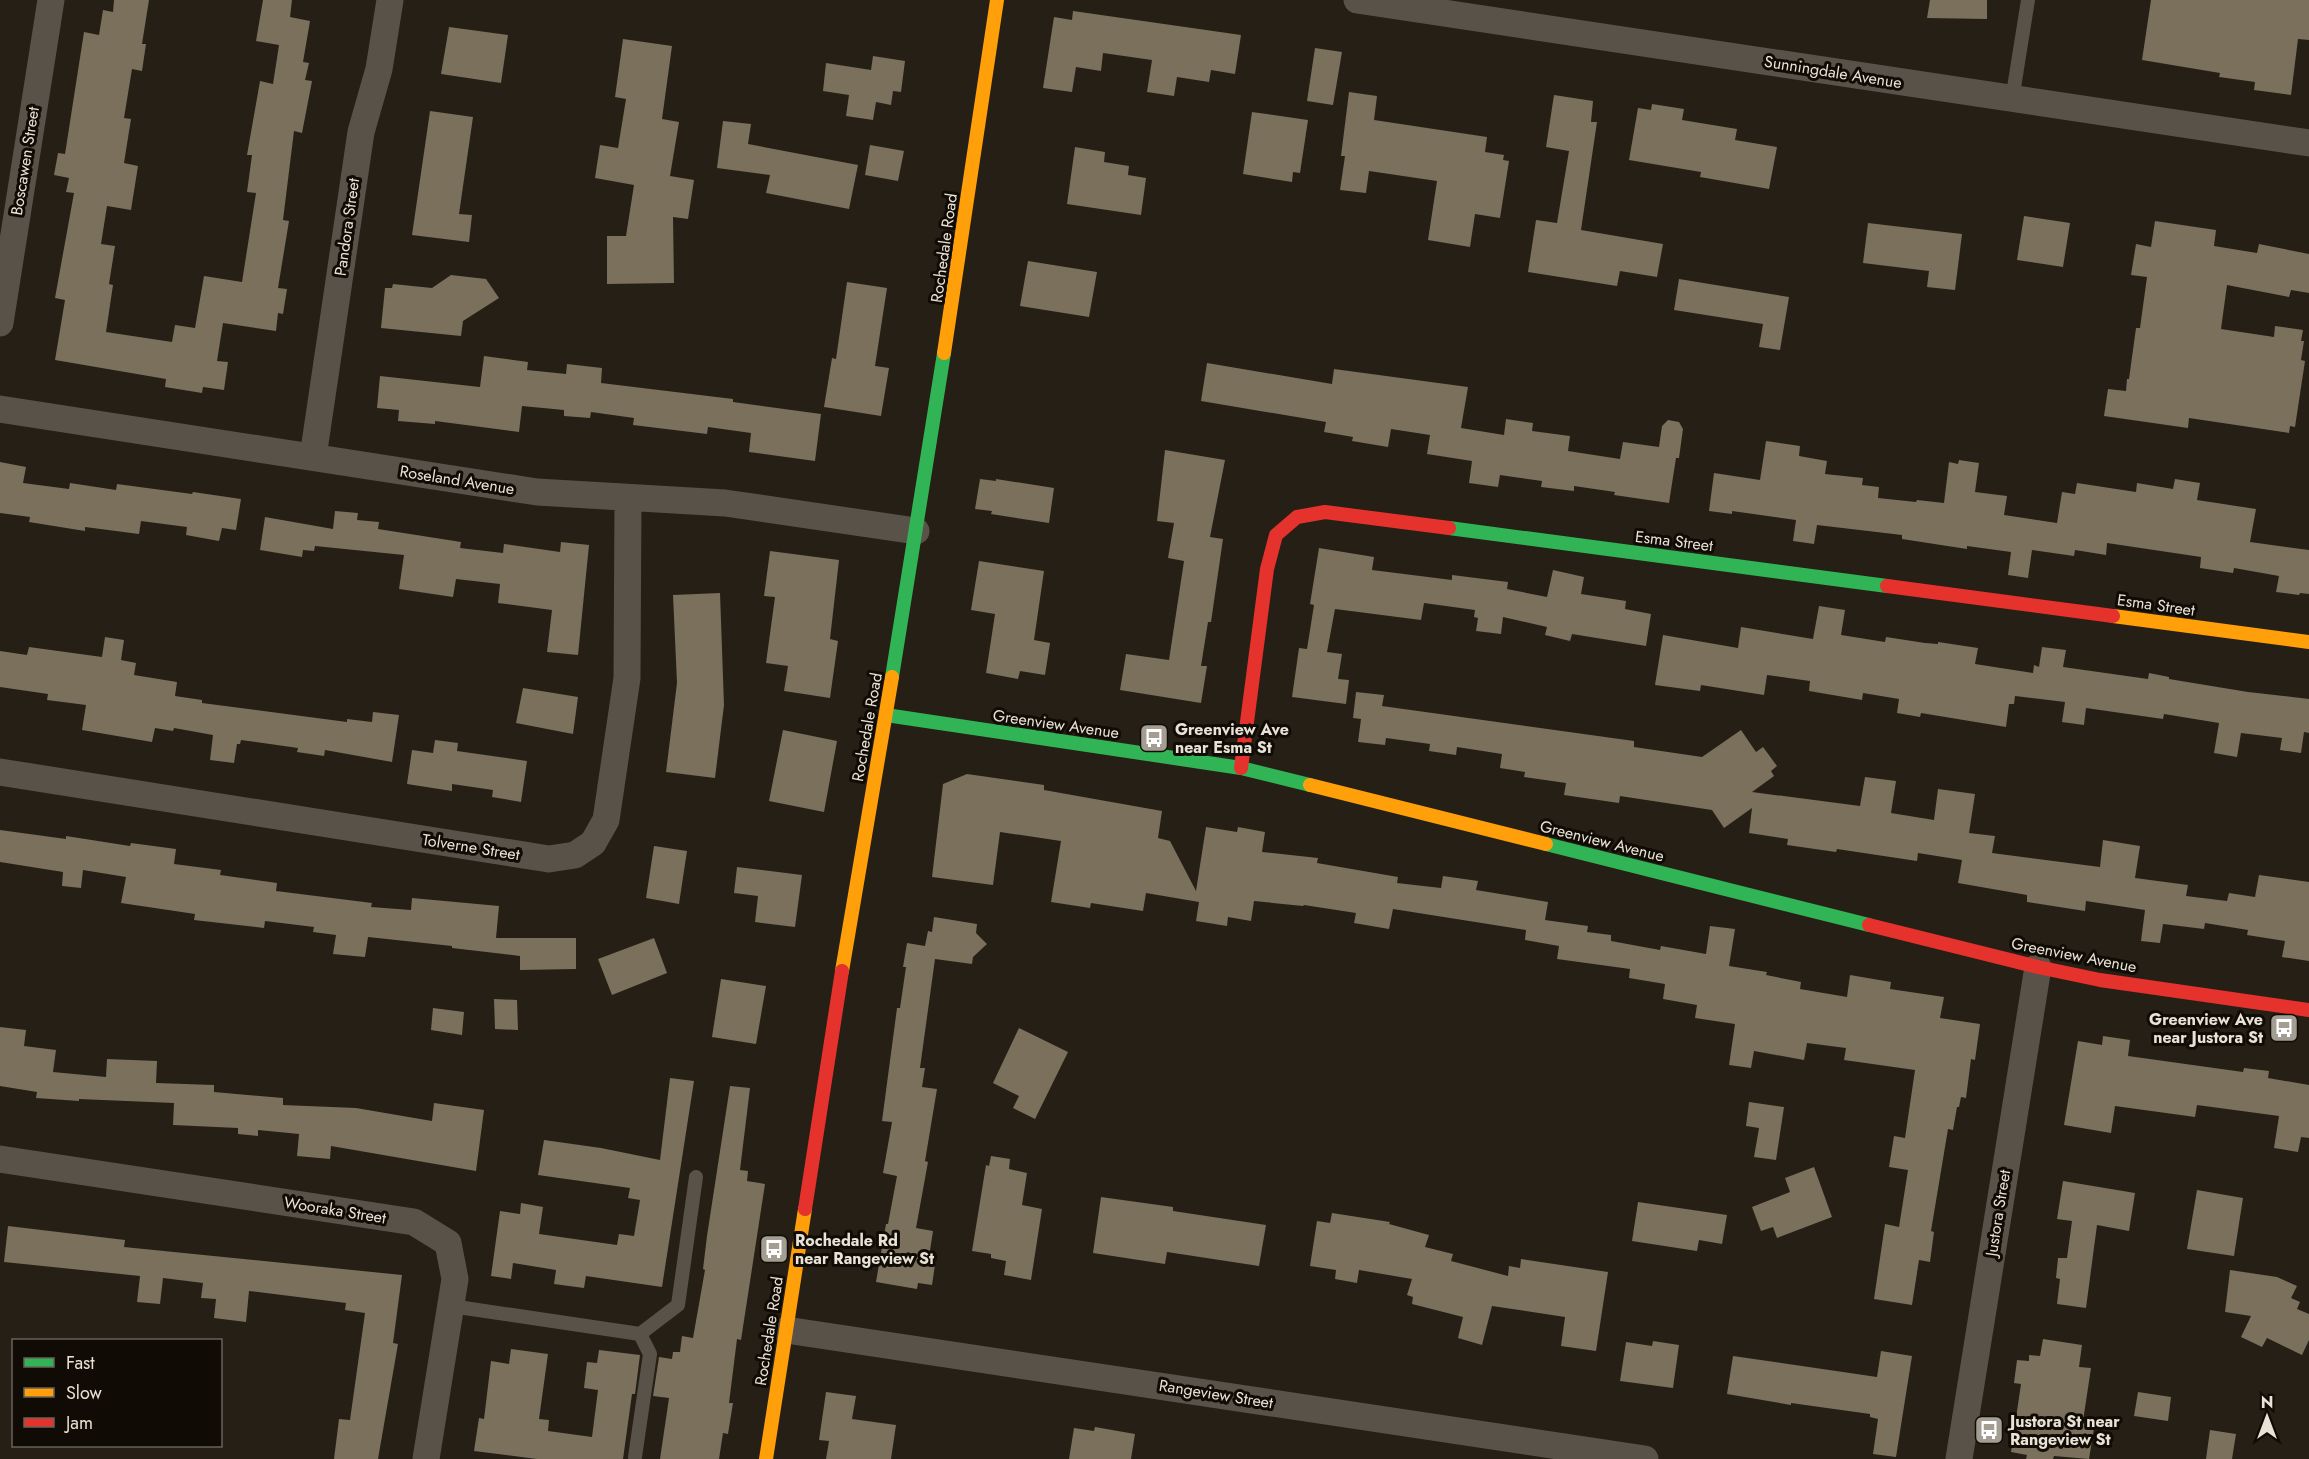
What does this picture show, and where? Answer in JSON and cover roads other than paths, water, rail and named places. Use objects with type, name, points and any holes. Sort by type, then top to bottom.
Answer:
[{"type":"street","name":"Boscawen Street","points":[[0,323],[51,0]]},
{"type":"street","name":"Pandora Street","points":[[313,457],[361,132],[379,69],[390,0]]},
{"type":"street","name":"Rochedale Road","points":[[766,1459],[859,866],[886,715],[959,262],[997,0]]},
{"type":"street","name":"Sunningdale Avenue","points":[[1357,0],[2309,143]]},
{"type":"street","name":"Roseland Avenue","points":[[0,409],[537,492],[725,503],[916,531]]},
{"type":"street","name":"Tolverne Street","points":[[0,772],[549,859],[575,855],[593,843],[606,820],[627,678],[628,498]]},
{"type":"street","name":"Esma Street","points":[[1241,768],[1267,569],[1276,535],[1297,517],[1325,512],[2309,642]]},
{"type":"street","name":"Greenview Avenue","points":[[886,715],[1241,768],[2038,967],[2100,980],[2309,1010]]},
{"type":"street","name":"Justora Street","points":[[1959,1459],[2038,967]]},
{"type":"street","name":"Wooraka Street","points":[[0,1159],[414,1222],[448,1243],[455,1279],[426,1459]]},
{"type":"street","name":"Rangeview Street","points":[[786,1330],[1645,1459]]},
{"type":"lane","points":[[2012,100],[2028,0]]},
{"type":"lane","points":[[451,1306],[640,1334],[678,1305],[696,1177]]},
{"type":"lane","points":[[635,1457],[650,1354],[640,1334]]},
{"type":"place","name":"Greenview Ave near Esma St","points":[[1154,738]]},
{"type":"place","name":"Greenview Ave near Justora St","points":[[2284,1028]]},
{"type":"place","name":"Rochedale Rd near Rangeview St","points":[[774,1249]]},
{"type":"place","name":"Justora St near Rangeview St","points":[[1989,1430]]}]
